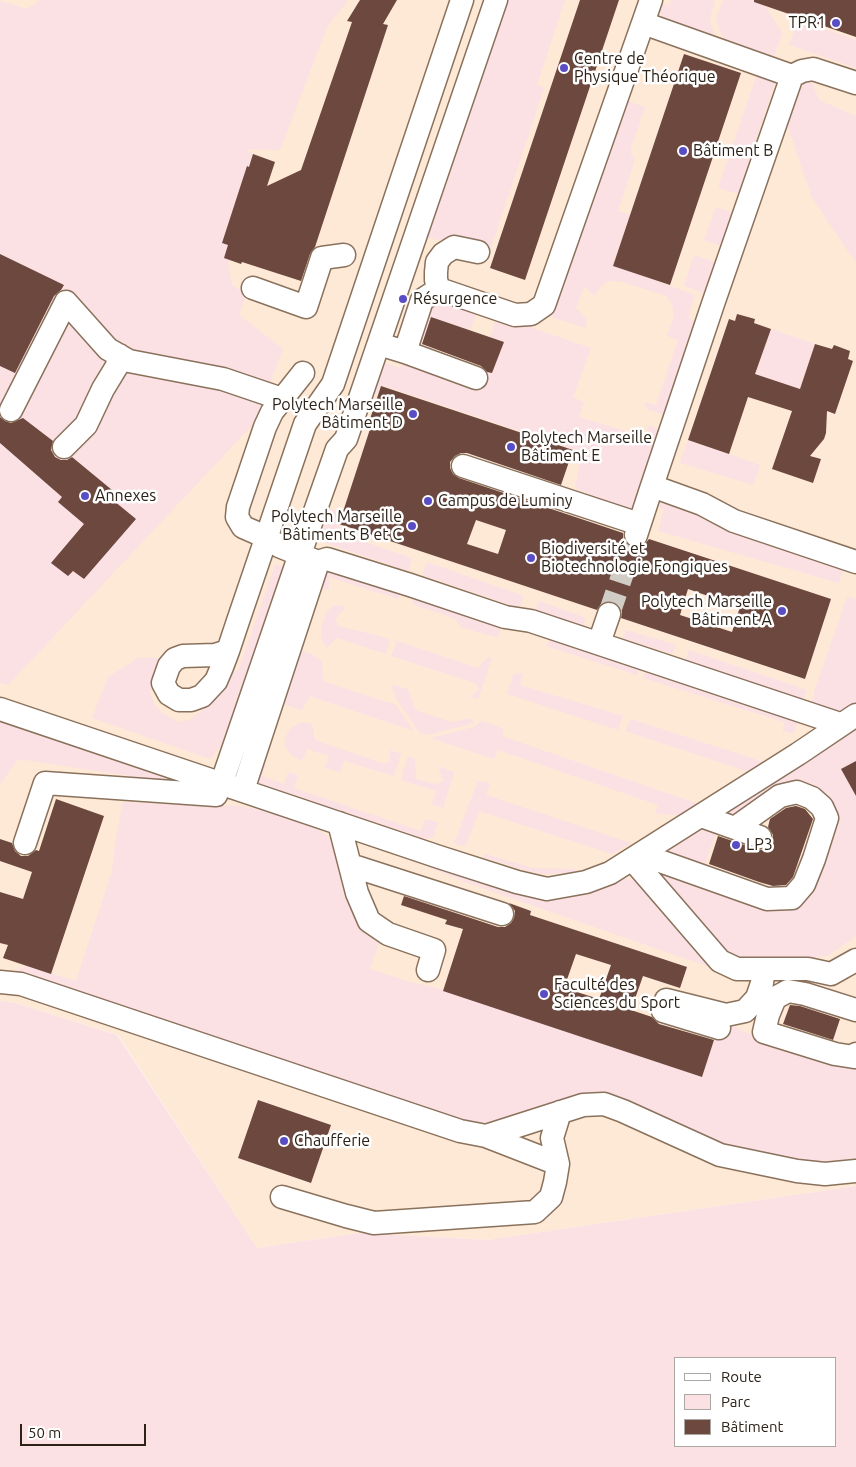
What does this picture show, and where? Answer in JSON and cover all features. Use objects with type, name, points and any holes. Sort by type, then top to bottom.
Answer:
[{"type":"street","points":[[228,651],[305,424],[333,384],[462,0]]},
{"type":"street","points":[[243,790],[309,558],[337,449],[346,439],[496,0]]},
{"type":"street","points":[[439,289],[515,315],[531,314],[544,304],[651,0]]},
{"type":"street","points":[[643,23],[792,76]]},
{"type":"street","points":[[463,466],[638,529],[792,76],[802,71],[813,69],[856,82]]},
{"type":"street","points":[[439,289],[436,272],[437,262],[443,254],[454,247],[478,252]]},
{"type":"street","points":[[252,288],[306,307],[322,258],[344,255]]},
{"type":"street","points":[[405,352],[422,300],[439,289]]},
{"type":"street","points":[[11,410],[66,302],[108,349],[129,360],[223,379],[282,399]]},
{"type":"street","points":[[379,344],[476,378]]},
{"type":"street","points":[[64,447],[86,425],[103,389],[117,366],[119,355]]},
{"type":"street","points":[[302,373],[272,412],[265,427],[238,508],[237,517],[243,527],[266,537],[279,546],[309,558],[327,559],[505,617],[531,621],[848,719]]},
{"type":"street","points":[[652,486],[702,504],[734,521],[856,562]]},
{"type":"street","points":[[25,843],[44,783],[216,795],[309,558]]},
{"type":"street","points":[[599,643],[609,614]]},
{"type":"street","points":[[0,708],[440,857],[517,882],[547,889],[586,882],[610,872],[798,754],[848,719]]},
{"type":"street","points":[[636,856],[767,899],[792,898],[804,884],[814,860],[827,818],[822,807],[812,798],[797,792],[780,796],[735,828]]},
{"type":"street","points":[[701,816],[760,836]]},
{"type":"street","points":[[339,823],[357,893],[369,921],[388,934],[434,950],[428,970]]},
{"type":"street","points":[[636,856],[720,961],[737,969],[808,969],[831,974],[856,960]]},
{"type":"street","points":[[350,865],[502,914]]},
{"type":"street","points":[[719,1028],[663,1011],[666,1000],[726,1016],[746,1011],[757,998],[764,969]]},
{"type":"street","points":[[0,982],[21,984],[460,1131],[486,1136],[558,1164]]},
{"type":"street","points":[[856,1010],[805,994],[788,991],[775,998],[764,1032],[835,1054],[854,1057],[856,1054]]},
{"type":"street","points":[[486,1136],[583,1105],[604,1104],[720,1155],[797,1171],[825,1174],[856,1171]]},
{"type":"street","points":[[282,1196],[374,1223],[535,1212],[551,1197],[556,1182],[558,1164],[552,1138],[560,1112]]},
{"type":"shaded area","name":"Campus de Luminy","points":[[0,0],[856,0],[856,1186],[487,1240],[359,1233],[257,1248],[118,1035],[15,1003],[0,1001]]},
{"type":"green space","points":[[41,0],[348,0],[327,27],[280,150],[245,149],[259,158],[228,264],[232,285],[246,294],[239,315],[283,349],[254,423],[8,685],[0,683],[0,1],[27,9]]},
{"type":"green space","points":[[508,0],[565,0],[537,85],[544,88],[491,248],[427,238]]},
{"type":"green space","points":[[671,0],[715,0],[710,18],[716,42],[669,25],[659,12],[656,1],[669,6]]},
{"type":"green space","points":[[723,0],[761,0],[782,33],[773,60],[726,44],[716,20]]},
{"type":"green space","points":[[798,20],[856,40],[856,68],[789,45]]},
{"type":"green space","points":[[757,74],[776,80],[738,194],[718,188]]},
{"type":"green space","points":[[811,80],[819,100],[856,116],[856,261],[812,198],[784,115],[798,88]]},
{"type":"green space","points":[[622,99],[645,107],[631,148],[631,155],[635,159],[618,211],[630,215],[613,265],[695,295],[688,318],[699,323],[668,416],[649,410],[644,402],[656,405],[678,340],[667,336],[674,315],[672,304],[666,296],[622,282],[610,281],[602,285],[595,296],[584,286],[576,308],[587,320],[585,328],[542,314]]},
{"type":"green space","points":[[716,207],[732,212],[721,246],[704,240]]},
{"type":"green space","points":[[694,255],[715,262],[705,293],[684,286]]},
{"type":"green space","points":[[438,301],[478,309],[470,330],[431,317],[420,350],[412,346],[424,315]]},
{"type":"green space","points":[[497,316],[591,348],[573,397],[584,402],[579,417],[644,437],[649,425],[661,430],[634,513],[575,488],[582,452],[385,386],[381,386],[378,394],[369,392],[380,361],[400,368],[404,358],[492,373],[504,342],[490,337]]},
{"type":"green space","points":[[771,329],[815,344],[800,389],[755,374]]},
{"type":"green space","points":[[688,440],[760,465],[753,485],[680,463]]},
{"type":"green space","points":[[662,498],[844,566],[839,583],[658,531],[664,510],[659,507]]},
{"type":"green space","points":[[330,509],[342,512],[338,524],[341,534],[412,558],[408,571],[320,541]]},
{"type":"green space","points":[[427,562],[524,596],[519,608],[422,575]]},
{"type":"green space","points":[[275,565],[289,568],[224,742],[210,759],[92,718],[108,677],[138,658],[163,658],[154,670],[150,694],[161,712],[179,722],[190,720],[200,712],[231,674],[239,669]]},
{"type":"green space","points":[[328,570],[402,588],[398,599],[329,577],[329,590],[316,586]]},
{"type":"green space","points":[[415,592],[502,625],[498,638],[461,627],[454,618],[412,604]]},
{"type":"green space","points":[[847,597],[856,599],[856,707],[845,712],[836,712],[812,704],[814,692]]},
{"type":"green space","points":[[539,601],[586,618],[582,627],[535,611]]},
{"type":"green space","points":[[335,605],[346,607],[335,619],[339,626],[390,639],[386,654],[337,638],[326,648],[321,638],[321,629],[326,612]]},
{"type":"green space","points":[[626,630],[676,645],[672,654],[623,639]]},
{"type":"green space","points":[[550,640],[639,669],[637,675],[546,646]]},
{"type":"green space","points":[[397,641],[478,668],[488,657],[492,658],[478,699],[471,697],[479,689],[475,683],[391,656]]},
{"type":"green space","points":[[295,648],[311,654],[322,661],[323,681],[395,704],[414,731],[310,696],[302,710],[277,702]]},
{"type":"green space","points":[[689,650],[807,690],[803,701],[685,661]]},
{"type":"green space","points":[[645,671],[798,721],[794,734],[783,731],[784,722],[643,678]]},
{"type":"green space","points":[[517,673],[523,674],[520,685],[623,716],[618,730],[507,694],[513,675]]},
{"type":"green space","points":[[391,684],[408,689],[415,710],[452,722],[471,718],[474,723],[427,735],[419,732],[397,700]]},
{"type":"green space","points":[[0,719],[174,779],[176,783],[18,759],[0,784]]},
{"type":"green space","points":[[631,719],[767,763],[752,773],[625,731]]},
{"type":"green space","points":[[482,721],[504,729],[502,736],[701,805],[681,816],[655,813],[658,805],[498,750],[494,759],[430,738],[474,727]]},
{"type":"green space","points":[[304,722],[312,724],[315,740],[384,764],[390,762],[390,750],[401,754],[394,776],[344,761],[340,772],[325,768],[329,756],[307,749],[302,761],[291,755],[285,746],[285,738],[289,730],[295,725]]},
{"type":"green space","points":[[856,730],[856,936],[827,956],[746,962],[727,957],[642,862],[793,910],[801,902],[836,825],[808,789],[733,821],[725,817],[728,812]]},
{"type":"green space","points":[[408,756],[415,759],[416,779],[436,784],[443,781],[438,766],[454,772],[443,808],[432,804],[436,791],[401,780]]},
{"type":"green space","points":[[258,763],[266,765],[262,776],[284,784],[288,772],[298,775],[294,788],[421,831],[425,819],[438,822],[434,836],[427,839],[257,784],[252,780]]},
{"type":"green space","points":[[478,781],[490,783],[486,795],[631,843],[612,854],[479,811],[465,847],[454,843]]},
{"type":"green space","points":[[123,802],[239,806],[268,811],[319,830],[335,844],[360,928],[380,940],[370,969],[410,982],[433,987],[702,1077],[715,1038],[724,1039],[728,1023],[747,1033],[856,1066],[856,1162],[825,1166],[730,1151],[605,1096],[527,1115],[482,1123],[458,1121],[17,976],[18,967],[23,969],[25,965],[76,981],[112,871],[117,829]]},
{"type":"green space","points":[[707,824],[717,829],[703,869],[659,854]]},
{"type":"green space","points":[[486,854],[532,868],[575,869],[575,873],[548,874],[531,872],[483,857]]},
{"type":"green space","points":[[413,856],[471,874],[613,881],[625,878],[635,881],[643,885],[715,969],[468,883],[411,860]]},
{"type":"green space","points":[[0,1001],[15,1003],[117,1035],[257,1248],[359,1233],[487,1240],[856,1186],[856,1467],[0,1467]]},
{"type":"building","points":[[360,0],[397,0],[383,24],[388,25],[315,247],[310,254],[301,281],[224,258],[228,245],[222,243],[247,166],[249,167],[253,154],[275,162],[267,186],[301,170],[352,22],[347,21]]},
{"type":"building","points":[[580,0],[619,0],[525,280],[490,268]]},
{"type":"building","name":"TPR1","points":[[754,0],[856,0],[856,37],[754,2]]},
{"type":"building","name":"Bâtiment B","points":[[684,54],[741,73],[670,285],[613,266]]},
{"type":"building","points":[[0,254],[64,285],[54,296],[15,373],[0,366]]},
{"type":"building","points":[[737,314],[755,319],[754,323],[771,329],[755,374],[800,389],[815,344],[832,349],[834,345],[850,351],[848,359],[853,361],[835,414],[827,411],[824,439],[810,456],[821,459],[813,483],[772,469],[792,411],[748,397],[729,454],[688,440],[729,319],[735,321]]},
{"type":"building","points":[[431,317],[504,342],[492,373],[487,372],[481,366],[422,344]]},
{"type":"building","points":[[381,386],[573,450],[561,485],[467,453],[455,456],[450,462],[450,468],[453,474],[459,478],[623,533],[626,543],[632,548],[639,548],[649,539],[831,599],[805,679],[621,618],[622,612],[619,606],[613,602],[607,601],[601,604],[597,610],[339,524],[371,426],[368,425]],"holes":[[[476,520],[506,530],[498,554],[467,544]],[[688,589],[740,607],[732,632],[680,615]]]},
{"type":"building","name":"Annexes","points":[[0,417],[11,423],[23,418],[53,441],[51,450],[55,457],[67,460],[72,457],[112,490],[108,496],[136,519],[84,579],[73,571],[68,576],[51,563],[84,524],[58,502],[62,497],[0,443]]},
{"type":"building","points":[[856,761],[856,796],[841,769]]},
{"type":"building","points":[[56,799],[104,816],[51,974],[3,958],[8,945],[0,943],[0,892],[23,899],[32,872],[0,861],[0,839],[12,843],[15,851],[21,856],[28,856],[36,850],[39,851]]},
{"type":"building","name":"LP3","points":[[796,806],[805,809],[813,819],[793,877],[786,885],[773,886],[709,864],[718,836],[756,849],[762,850],[768,847],[772,842],[773,835],[768,827],[770,819],[786,808]]},
{"type":"building","name":"Faculté des Sciences du Sport","points":[[404,896],[498,927],[505,927],[514,918],[515,911],[509,903],[531,911],[530,915],[687,967],[680,988],[643,976],[631,1010],[652,1017],[659,1024],[714,1040],[702,1077],[443,991],[463,929],[445,924],[447,920],[401,905]],"holes":[[[576,954],[611,965],[599,999],[564,988]]]},
{"type":"building","points":[[790,1005],[800,1006],[840,1019],[833,1040],[783,1024]]},
{"type":"building","name":"Chaufferie","points":[[258,1100],[331,1125],[311,1183],[238,1158]]},
{"type":"tunnel","points":[[609,614],[636,535]]},
{"type":"place","name":"TPR1","points":[[836,23]]},
{"type":"place","name":"Centre de Physique Théorique","points":[[564,68]]},
{"type":"place","name":"Bâtiment B","points":[[683,151]]},
{"type":"place","name":"Résurgence","points":[[403,299]]},
{"type":"place","name":"Polytech Marseille Bâtiment D","points":[[413,414]]},
{"type":"place","name":"Polytech Marseille Bâtiment E","points":[[511,447]]},
{"type":"place","name":"Annexes","points":[[85,496]]},
{"type":"place","name":"Campus de Luminy","points":[[428,501]]},
{"type":"place","name":"Polytech Marseille Bâtiments B et C","points":[[412,526]]},
{"type":"place","name":"Biodiversité et Biotechnologie Fongiques","points":[[531,558]]},
{"type":"place","name":"Polytech Marseille Bâtiment A","points":[[782,611]]},
{"type":"place","name":"LP3","points":[[736,845]]},
{"type":"place","name":"Faculté des Sciences du Sport","points":[[544,994]]},
{"type":"place","name":"Chaufferie","points":[[284,1141]]}]
